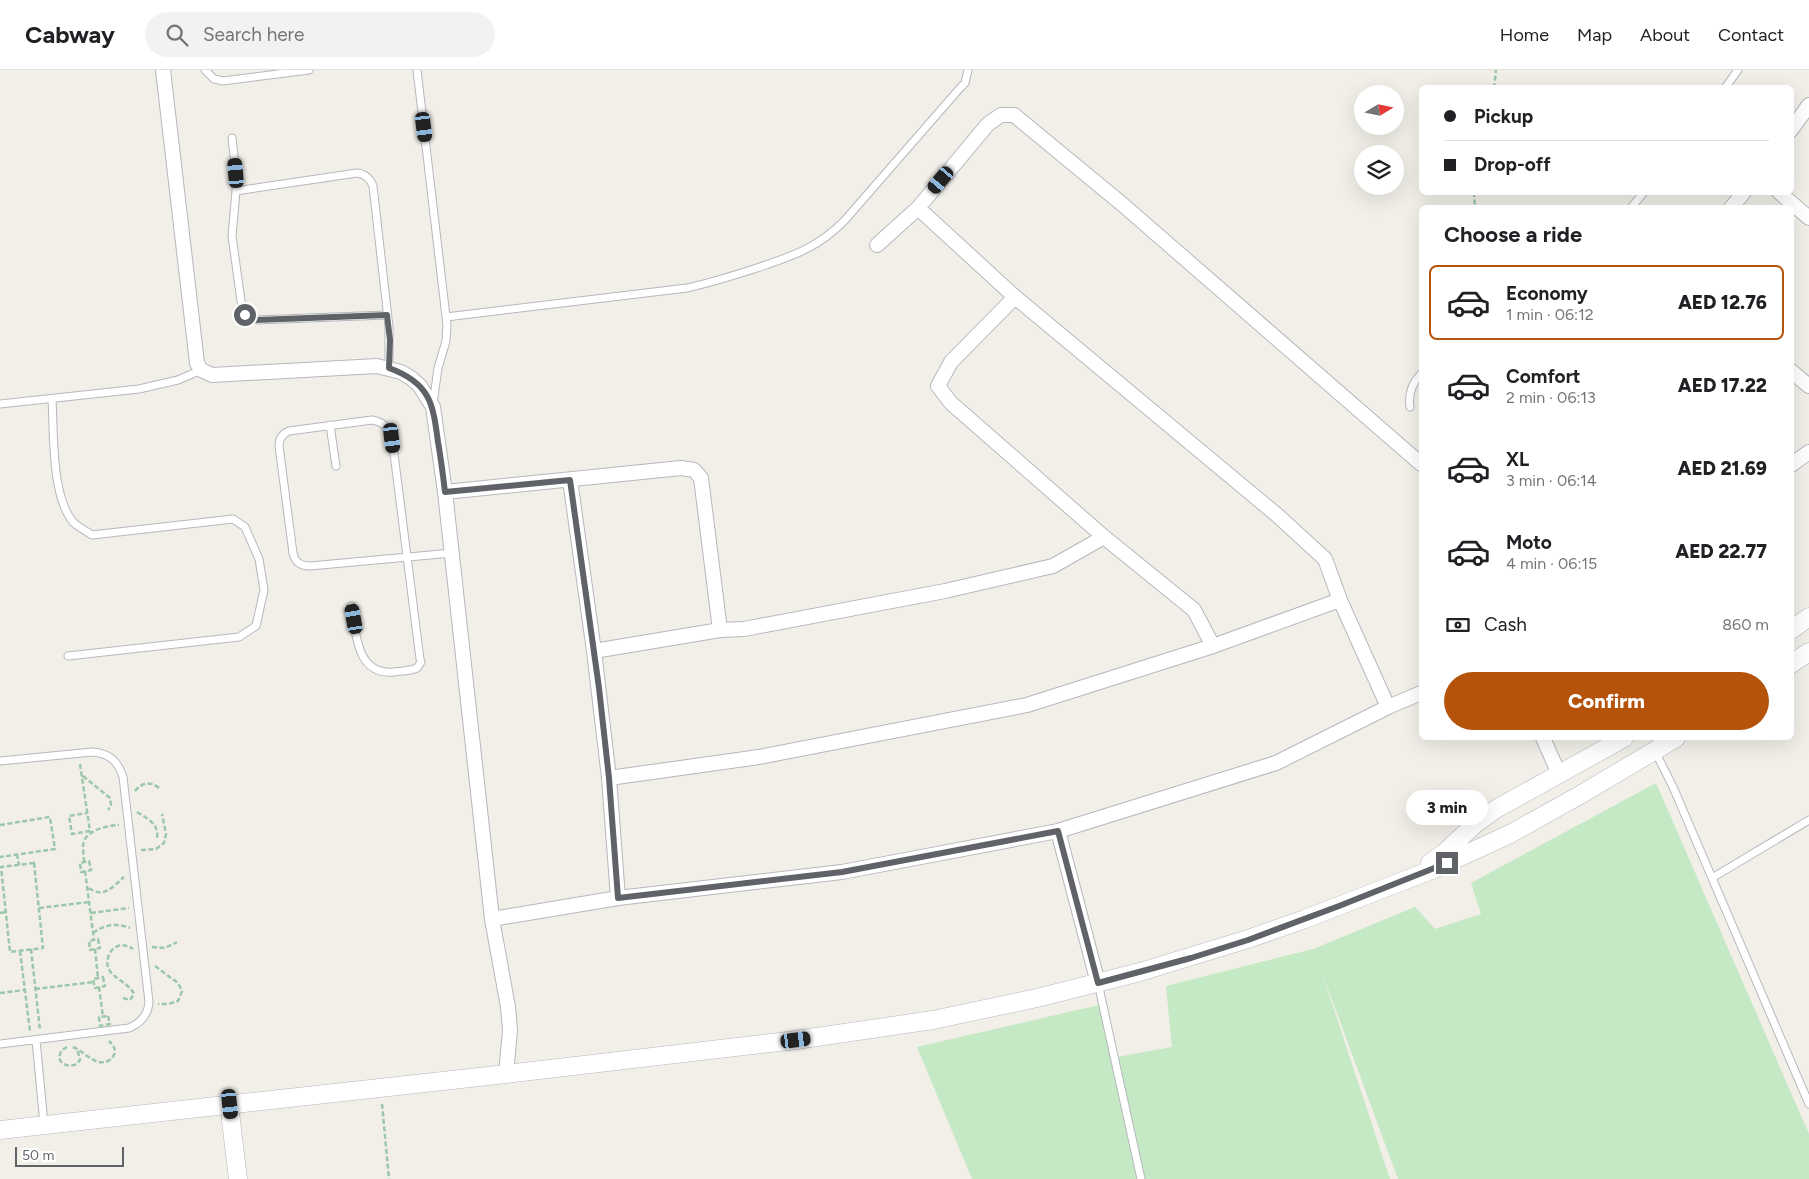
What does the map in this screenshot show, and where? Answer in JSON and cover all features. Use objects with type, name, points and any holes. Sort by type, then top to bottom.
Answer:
[{"type":"street","points":[[163,70],[197,363],[201,370],[212,375],[365,366],[389,368],[400,372],[420,386],[433,407],[445,492],[492,919],[508,1007],[509,1052],[506,1074]]},
{"type":"street","points":[[1794,126],[1809,105]]},
{"type":"street","points":[[877,245],[918,208],[988,124],[1001,115],[1014,115],[1122,204],[1419,462]]},
{"type":"street","points":[[1733,205],[1742,195]]},
{"type":"street","points":[[1782,195],[1809,218]]},
{"type":"street","points":[[918,208],[1015,297],[1277,515],[1325,559],[1340,600],[1388,707]]},
{"type":"street","points":[[1015,297],[951,362],[938,386],[951,403],[1104,537],[1194,610],[1213,646]]},
{"type":"street","points":[[1794,374],[1809,386]]},
{"type":"street","points":[[1794,463],[1809,452]]},
{"type":"street","points":[[445,492],[681,468],[694,470],[701,478],[720,630]]},
{"type":"street","points":[[570,480],[594,651],[609,778],[618,898]]},
{"type":"street","points":[[594,651],[720,630],[744,629],[936,593],[1053,566],[1104,537]]},
{"type":"street","points":[[609,778],[760,757],[1027,705],[1213,646],[1340,600]]},
{"type":"street","points":[[1794,628],[1809,618]]},
{"type":"street","points":[[1794,662],[1809,652]]},
{"type":"street","points":[[492,919],[618,898],[842,872],[1058,831],[1276,763],[1388,707],[1419,694]]},
{"type":"street","points":[[1544,740],[1559,774]]},
{"type":"street","points":[[1407,878],[1443,854],[1485,816],[1620,740]]},
{"type":"street","points":[[0,1130],[506,1074],[888,1027],[985,1010],[1098,983],[1248,940],[1434,869],[1510,834],[1672,740]]},
{"type":"street","points":[[1058,831],[1098,983]]},
{"type":"street","points":[[230,1104],[238,1179]]},
{"type":"lane","points":[[205,70],[214,79],[223,81],[309,70]]},
{"type":"lane","points":[[417,70],[446,318],[446,341],[438,368],[433,407]]},
{"type":"lane","points":[[446,318],[686,288],[718,280],[806,251],[827,237],[846,220],[965,83],[968,70]]},
{"type":"lane","points":[[1727,85],[1738,70]]},
{"type":"lane","points":[[232,138],[236,165],[232,241],[242,308],[245,315],[256,320],[387,315]]},
{"type":"lane","points":[[236,191],[357,173],[366,176],[373,186],[390,340],[389,368]]},
{"type":"lane","points":[[0,404],[159,385],[201,370]]},
{"type":"lane","points":[[1410,406],[1412,385],[1419,376]]},
{"type":"lane","points":[[52,399],[57,480],[62,503],[74,523],[92,535],[233,519],[245,528],[258,559],[264,590],[256,626],[240,637],[68,656]]},
{"type":"lane","points":[[351,606],[358,646],[363,658],[374,668],[382,671],[390,672],[417,668],[420,659],[406,558],[392,438],[388,428],[378,421],[372,420],[284,433],[279,441],[294,558],[300,564],[305,566],[406,558],[452,553]]},
{"type":"lane","points":[[330,425],[336,466]]},
{"type":"lane","points":[[1655,750],[1809,1104]]},
{"type":"lane","points":[[0,761],[100,752],[118,764],[123,777],[149,1002],[146,1015],[136,1025],[129,1028],[0,1044]]},
{"type":"lane","points":[[1712,878],[1809,820]]},
{"type":"lane","points":[[1098,983],[1141,1179]]},
{"type":"lane","points":[[36,1040],[44,1125]]},
{"type":"path","points":[[1494,85],[1496,70]]},
{"type":"path","points":[[79,753],[90,832],[84,843],[84,862],[89,861],[91,870],[85,871],[94,940]]},
{"type":"path","points":[[82,775],[110,798],[111,805],[108,810]]},
{"type":"path","points":[[133,796],[136,789],[144,784],[152,784],[159,788]]},
{"type":"path","points":[[134,808],[154,824],[157,829],[157,838]]},
{"type":"path","points":[[87,813],[69,816],[72,834],[90,832],[108,826],[128,826]]},
{"type":"path","points":[[130,845],[143,851],[150,851],[162,846],[166,838],[162,814]]},
{"type":"path","points":[[0,824],[50,817],[55,848],[0,857]]},
{"type":"path","points":[[17,854],[19,865]]},
{"type":"path","points":[[34,863],[39,908],[43,948],[10,952],[1,867],[34,863]]},
{"type":"path","points":[[87,887],[98,892],[108,891],[133,868]]},
{"type":"path","points":[[39,908],[89,902]]},
{"type":"path","points":[[91,912],[138,906]]},
{"type":"path","points":[[0,913],[6,912]]},
{"type":"path","points":[[93,933],[106,926],[120,925],[135,930],[147,945],[159,948],[171,946],[177,942]]},
{"type":"path","points":[[98,939],[100,948],[95,949],[90,950],[88,941],[98,939]]},
{"type":"path","points":[[123,998],[130,1000],[134,994],[129,986],[109,971],[107,962],[110,952],[118,946],[127,946],[144,957],[178,983],[182,991],[180,998],[173,1003],[161,1005],[149,1002]]},
{"type":"path","points":[[95,949],[98,978]]},
{"type":"path","points":[[31,950],[35,989],[36,1040]]},
{"type":"path","points":[[20,951],[25,990],[36,1040]]},
{"type":"path","points":[[103,977],[104,986],[95,988],[93,979],[98,978],[103,977]]},
{"type":"path","points":[[35,989],[94,982]]},
{"type":"path","points":[[99,987],[103,1017]]},
{"type":"path","points":[[0,994],[25,990]]},
{"type":"path","points":[[75,1047],[80,1057],[77,1064],[69,1066],[60,1061],[59,1055],[61,1051],[68,1047],[75,1047],[97,1062],[111,1060],[114,1056],[114,1048],[99,1032]]},
{"type":"path","points":[[381,1088],[389,1179]]},
{"type":"green space","points":[[1656,783],[1809,1134],[1809,1179],[1398,1179],[1321,970],[1390,1179],[972,1179],[917,1047],[1099,1005],[1117,1057],[1172,1047],[1166,986],[1313,949],[1415,907],[1435,929],[1481,914],[1471,883]]},
{"type":"route","points":[[245,315],[252,320],[387,315],[390,340],[389,368],[411,378],[428,396],[433,407],[445,492],[570,480],[599,688],[609,778],[618,898],[842,872],[1058,831],[1098,983],[1191,958],[1248,940],[1305,920],[1447,863]]}]
